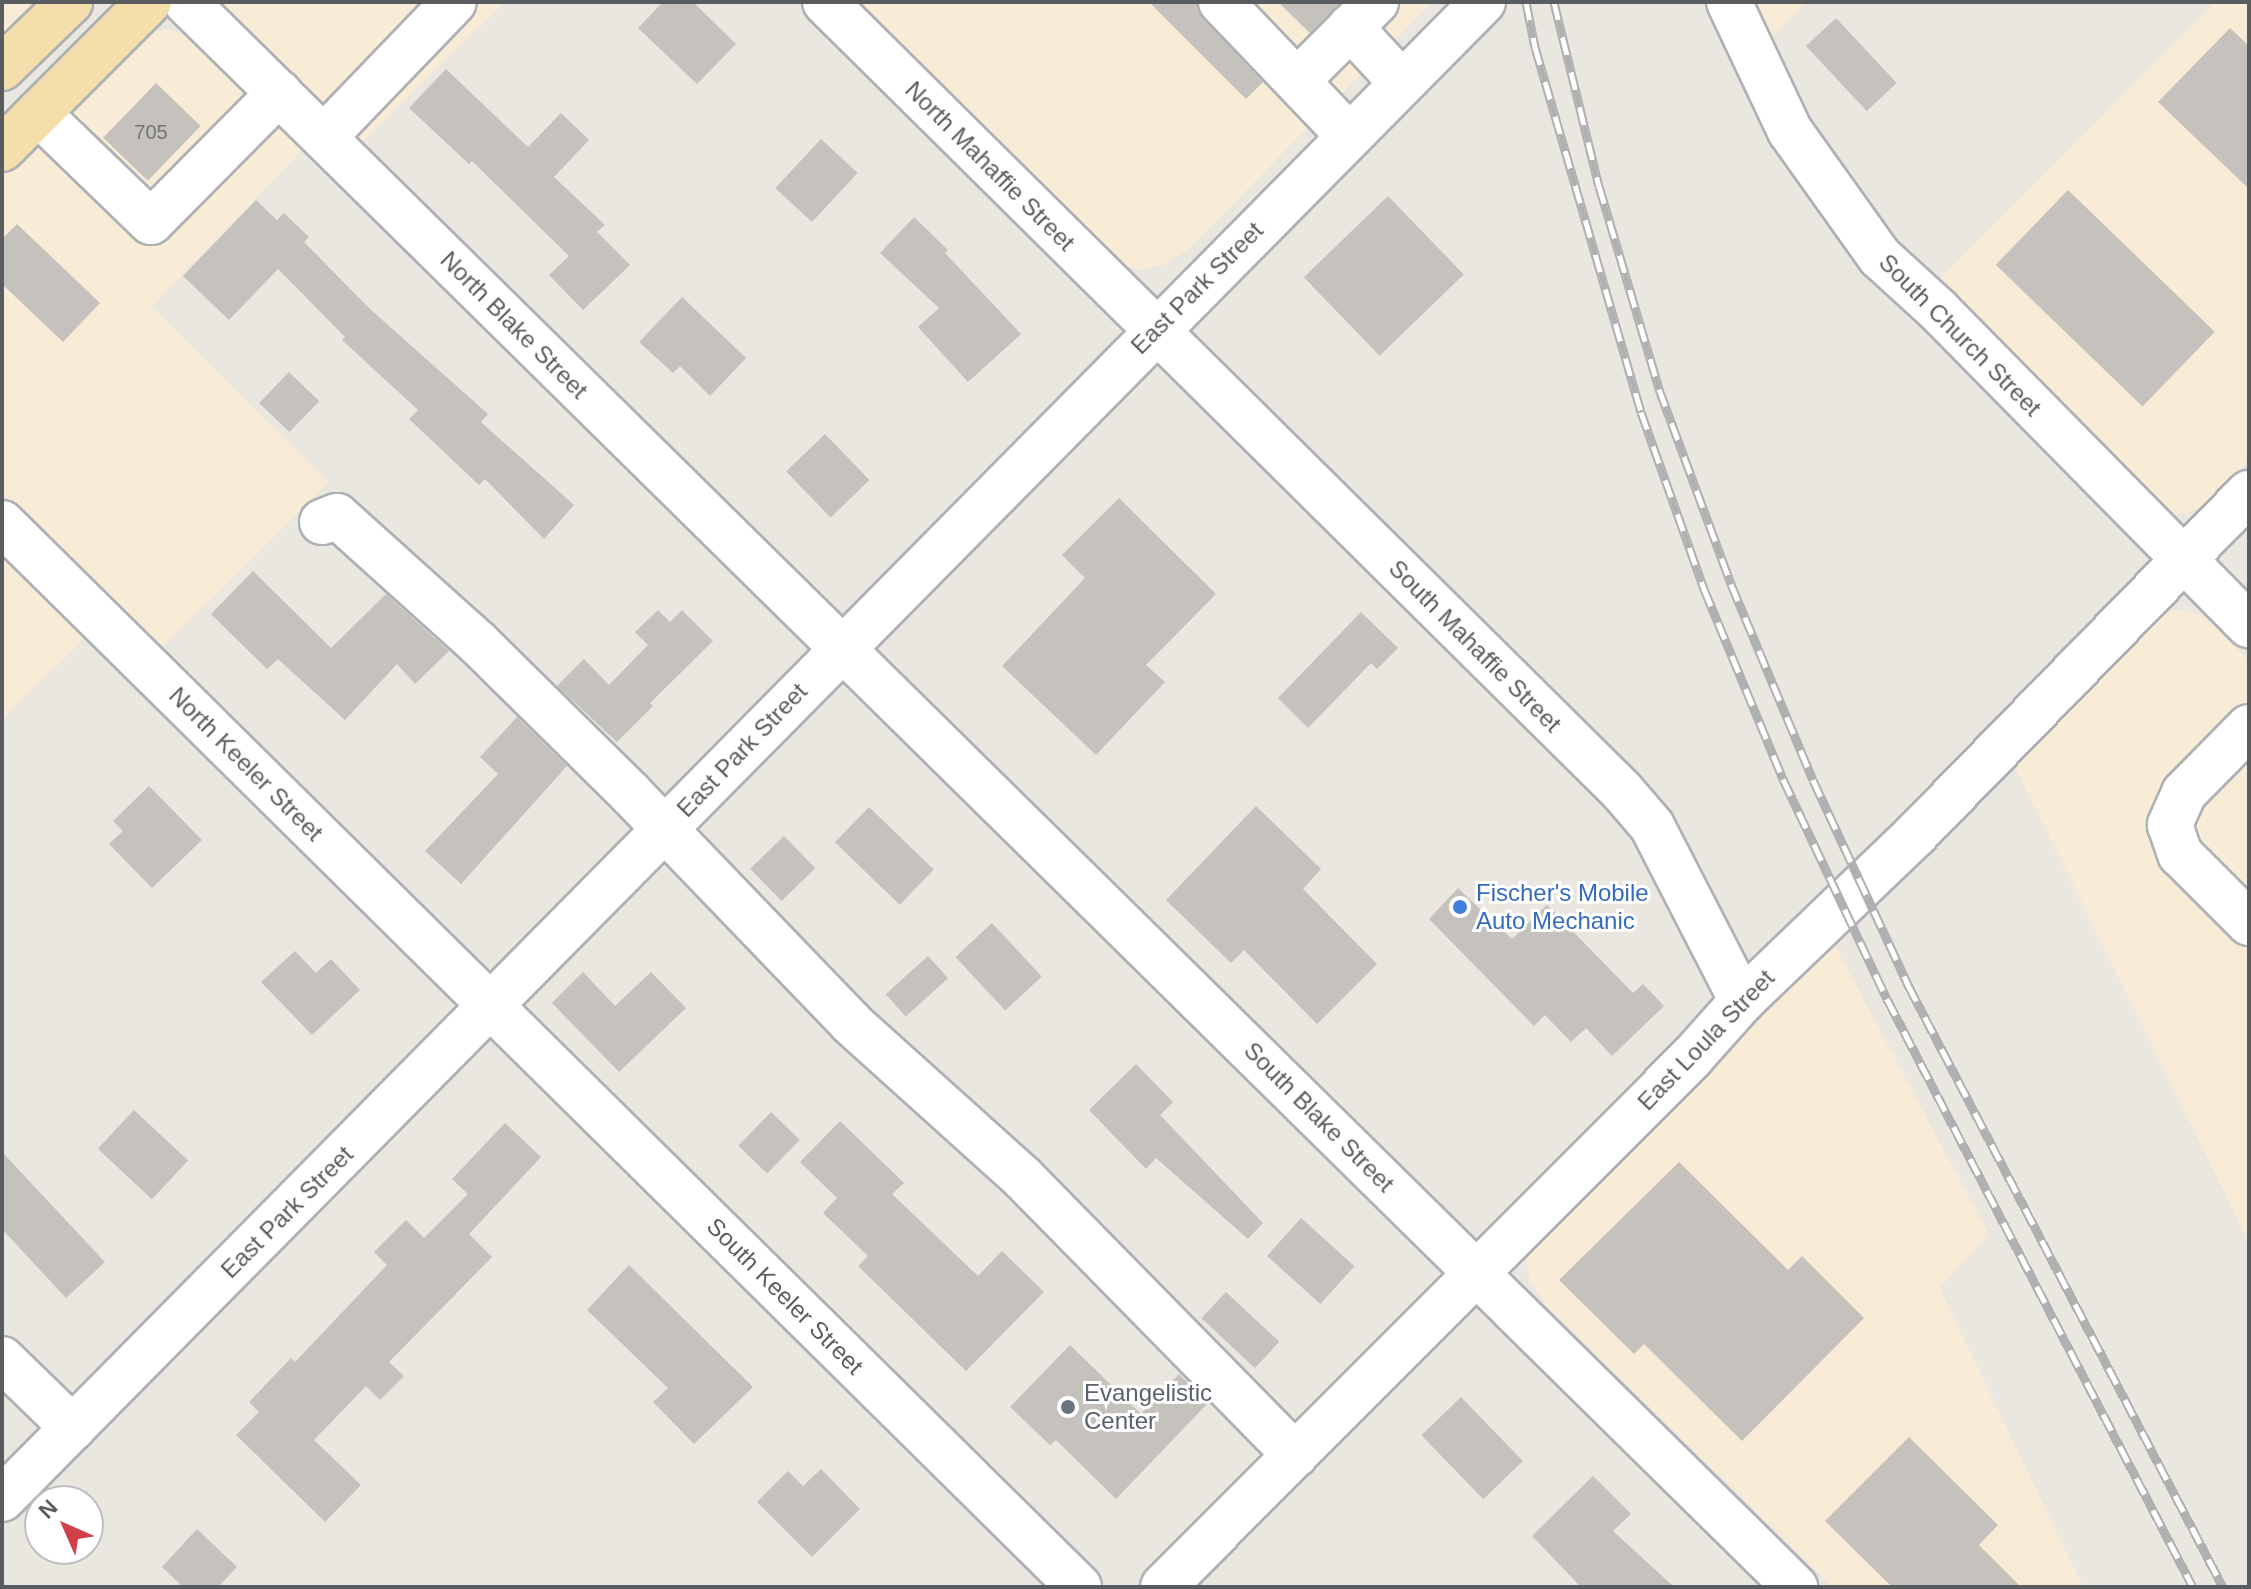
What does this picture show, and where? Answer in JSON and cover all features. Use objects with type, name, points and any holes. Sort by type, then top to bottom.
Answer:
[{"type":"main road","points":[[2,68],[70,2]]},
{"type":"main road","points":[[2,149],[149,2]]},
{"type":"street","name":"North Blake Street","points":[[186,2],[843,647]]},
{"type":"street","points":[[324,137],[454,2]]},
{"type":"street","name":"North Mahaffie Street","points":[[825,2],[1155,330]]},
{"type":"street","points":[[1221,2],[1349,136]]},
{"type":"street","name":"South Church Street","points":[[1729,2],[1790,131],[1880,257],[1938,310],[2249,625]]},
{"type":"street","name":"East Park Street","points":[[2,1499],[1402,83],[1463,10]]},
{"type":"street","points":[[1297,81],[1363,15],[1402,83]]},
{"type":"street","points":[[38,113],[151,222],[279,93]]},
{"type":"street","name":"South Mahaffie Street","points":[[1155,330],[1632,803],[1652,826],[1742,1001]]},
{"type":"street","name":"East Loula Street","points":[[1163,1587],[1692,1057],[1742,1001],[1915,835],[2249,493]]},
{"type":"street","points":[[322,522],[337,516],[478,643],[665,829],[851,1023],[1022,1177],[1295,1455]]},
{"type":"street","name":"North Keeler Street","points":[[2,523],[491,1006]]},
{"type":"street","name":"South Blake Street","points":[[843,647],[1795,1587]]},
{"type":"street","points":[[2249,727],[2184,793],[2170,825],[2180,854],[2249,923]]},
{"type":"street","name":"South Keeler Street","points":[[491,1006],[1079,1587]]},
{"type":"street","points":[[2,1359],[73,1428]]},
{"type":"shaded area","points":[[2,2],[43,2],[2,39]]},
{"type":"shaded area","points":[[220,2],[504,2],[361,143]]},
{"type":"shaded area","points":[[853,2],[1432,2],[1187,250],[1162,265],[1139,270],[1115,262]]},
{"type":"shaded area","points":[[1745,2],[1806,2],[1766,43]]},
{"type":"shaded area","points":[[2215,2],[2249,2],[2249,460],[2209,500],[2192,512],[2177,514],[2164,511],[1931,287]]},
{"type":"shaded area","points":[[164,29],[188,35],[307,145],[152,306],[329,482],[160,649],[2,493],[2,174],[131,45],[150,32]]},
{"type":"shaded area","points":[[2,551],[87,635],[2,719]]},
{"type":"shaded area","points":[[2175,610],[2190,611],[2207,619],[2249,661],[2249,1242],[2012,761],[2156,617]]},
{"type":"shaded area","points":[[1833,942],[1989,1235],[1939,1287],[2083,1587],[1833,1587],[1546,1305],[1531,1283],[1526,1262],[1538,1235]]},
{"type":"building","points":[[663,2],[693,2],[736,44],[697,84],[638,28]]},
{"type":"building","points":[[1149,2],[1197,2],[1203,19],[1263,82],[1246,99]]},
{"type":"building","points":[[1278,2],[1341,2],[1310,33]]},
{"type":"building","points":[[1836,18],[1897,83],[1867,111],[1806,46]]},
{"type":"building","points":[[2230,28],[2249,46],[2249,189],[2158,102]]},
{"type":"building","points":[[446,69],[528,147],[561,113],[589,140],[554,177],[605,225],[597,232],[630,265],[583,310],[549,275],[569,256],[472,161],[469,164],[409,108]]},
{"type":"building","points":[[156,83],[201,126],[148,181],[103,138]]},
{"type":"building","points":[[821,139],[858,173],[812,222],[775,188]]},
{"type":"building","points":[[2068,190],[2215,332],[2143,407],[1996,265]]},
{"type":"building","points":[[1388,196],[1464,274],[1380,356],[1304,277]]},
{"type":"building","points":[[256,200],[277,220],[284,213],[309,237],[304,242],[370,309],[488,414],[481,422],[574,505],[544,539],[485,479],[479,485],[409,419],[418,410],[342,340],[345,337],[278,269],[229,320],[183,276]]},
{"type":"building","points":[[914,217],[948,250],[945,253],[1021,334],[968,382],[918,327],[939,308],[880,253]]},
{"type":"building","points":[[17,224],[100,303],[63,342],[2,284],[2,239]]},
{"type":"building","points":[[682,297],[746,358],[710,396],[680,366],[673,373],[639,342]]},
{"type":"building","points":[[289,372],[319,401],[289,432],[259,403]]},
{"type":"building","points":[[825,434],[869,480],[831,518],[786,472]]},
{"type":"building","points":[[1119,498],[1216,594],[1146,665],[1165,682],[1096,755],[1002,666],[1085,578],[1062,555]]},
{"type":"building","points":[[253,571],[331,648],[386,594],[449,651],[415,684],[397,664],[345,720],[278,659],[267,669],[211,614]]},
{"type":"building","points":[[658,610],[670,622],[682,610],[713,641],[650,703],[653,706],[617,742],[557,686],[584,659],[609,685],[648,645],[635,632]]},
{"type":"building","points":[[1361,612],[1398,648],[1377,669],[1371,663],[1308,728],[1278,698]]},
{"type":"building","points":[[517,717],[567,766],[461,884],[425,851],[498,774],[480,757]]},
{"type":"building","points":[[149,786],[202,840],[152,888],[109,844],[123,831],[113,821]]},
{"type":"building","points":[[1256,806],[1321,869],[1303,889],[1377,964],[1317,1024],[1244,950],[1231,963],[1166,900]]},
{"type":"building","points":[[869,807],[934,870],[900,905],[835,842]]},
{"type":"building","points":[[784,836],[815,868],[781,901],[750,869]]},
{"type":"building","points":[[1458,888],[1512,939],[1547,905],[1633,993],[1643,984],[1664,1006],[1612,1056],[1586,1028],[1571,1042],[1545,1015],[1534,1026],[1429,919]]},
{"type":"building","points":[[992,923],[1042,976],[1005,1010],[955,957]]},
{"type":"building","points":[[295,951],[316,973],[331,959],[360,990],[312,1035],[261,982]]},
{"type":"building","points":[[928,956],[948,978],[906,1016],[886,994]]},
{"type":"building","points":[[583,972],[615,1006],[651,972],[686,1008],[619,1072],[552,1003]]},
{"type":"building","points":[[1136,1064],[1173,1102],[1160,1115],[1263,1223],[1248,1239],[1156,1158],[1146,1169],[1089,1110]]},
{"type":"building","points":[[134,1110],[188,1160],[152,1199],[98,1149]]},
{"type":"building","points":[[771,1112],[800,1140],[767,1174],[738,1146]]},
{"type":"building","points":[[840,1121],[904,1183],[892,1194],[978,1276],[1002,1251],[1044,1292],[966,1371],[858,1266],[868,1256],[823,1213],[837,1198],[800,1162]]},
{"type":"building","points":[[505,1123],[541,1157],[469,1234],[492,1257],[389,1362],[404,1376],[380,1400],[366,1386],[314,1440],[361,1485],[325,1522],[236,1435],[259,1412],[249,1402],[291,1358],[295,1362],[387,1265],[374,1252],[406,1220],[424,1238],[468,1194],[452,1179]]},
{"type":"building","points":[[2,1152],[105,1262],[66,1298],[2,1229]]},
{"type":"building","points":[[1679,1162],[1788,1270],[1802,1256],[1864,1318],[1742,1441],[1644,1344],[1634,1354],[1559,1280]]},
{"type":"building","points":[[1301,1218],[1355,1266],[1320,1304],[1267,1256]]},
{"type":"building","points":[[629,1265],[753,1387],[694,1444],[653,1402],[668,1388],[587,1310]]},
{"type":"building","points":[[1226,1292],[1279,1342],[1255,1368],[1201,1318]]},
{"type":"building","points":[[1070,1345],[1141,1414],[1179,1374],[1208,1403],[1116,1499],[1056,1440],[1050,1445],[1010,1407]]},
{"type":"building","points":[[1461,1397],[1523,1461],[1483,1499],[1421,1435]]},
{"type":"building","points":[[1909,1437],[1998,1525],[1979,1545],[2021,1587],[1892,1587],[1825,1521]]},
{"type":"building","points":[[821,1469],[860,1509],[812,1557],[757,1502],[788,1471],[803,1486]]},
{"type":"building","points":[[1593,1476],[1631,1514],[1613,1531],[1674,1587],[1581,1587],[1532,1536]]},
{"type":"building","points":[[197,1529],[237,1567],[218,1587],[183,1587],[162,1567]]},
{"type":"railway","points":[[1526,2],[1535,47],[1641,412],[1704,589],[1783,779],[1887,999],[2193,1587]]},
{"type":"railway","points":[[1554,2],[1599,186],[1659,389],[1731,584],[1813,780],[1908,985],[2223,1587]]},
{"type":"place","name":"Fischer's Mobile Auto Mechanic","points":[[1460,907]]},
{"type":"place","name":"Evangelistic Center","points":[[1068,1407]]}]
